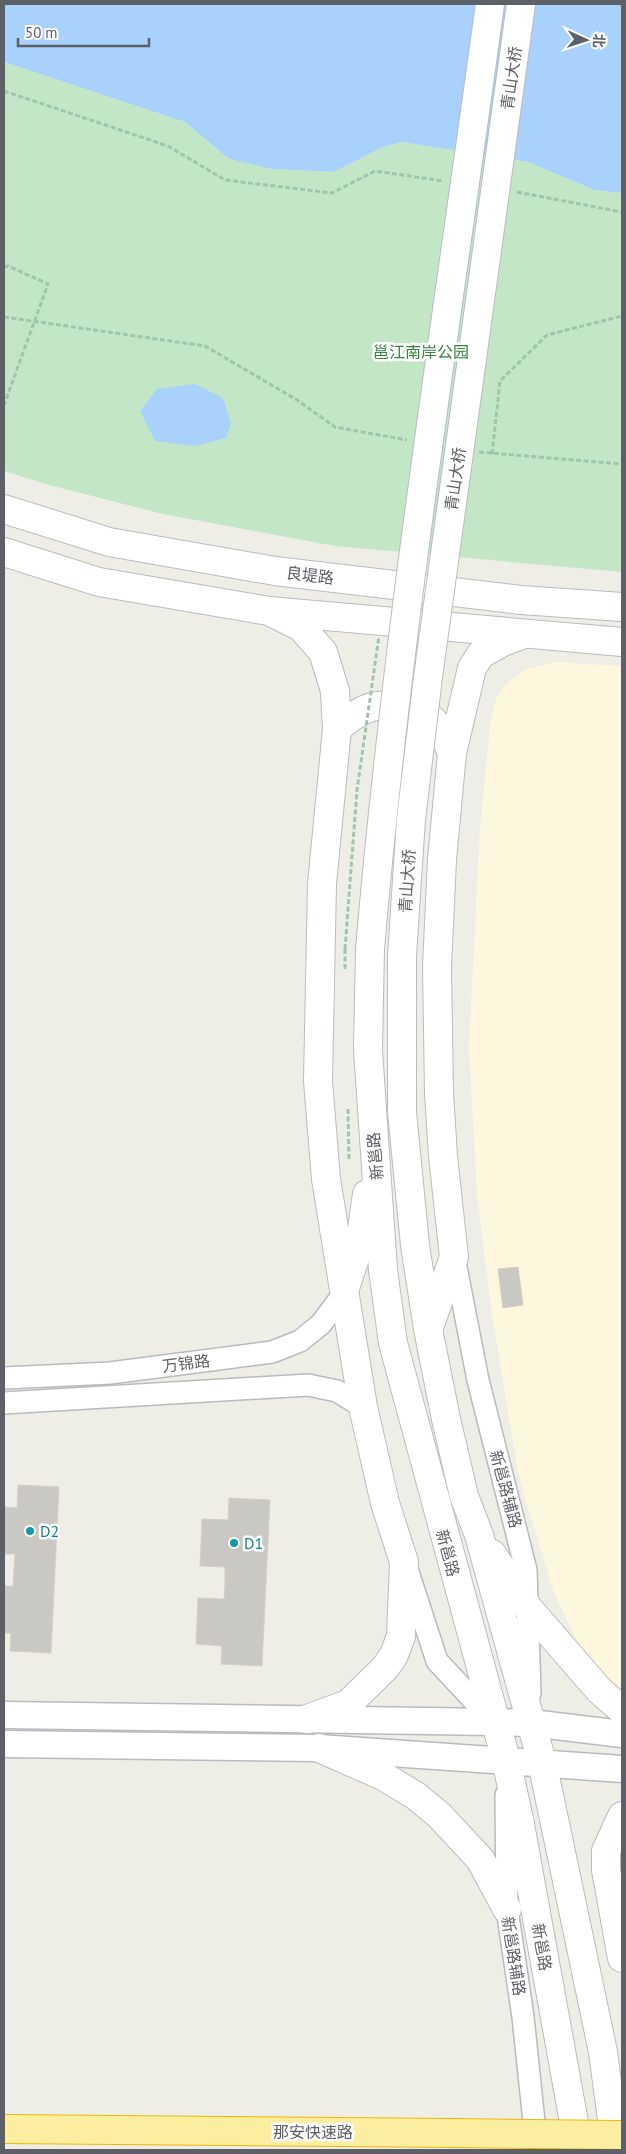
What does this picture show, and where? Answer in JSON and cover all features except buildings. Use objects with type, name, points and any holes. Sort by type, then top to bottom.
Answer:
[{"type":"highway","name":"那安快速路","points":[[4,2129],[622,2135]]},
{"type":"main road","name":"青山大桥","points":[[358,949],[382,811],[398,670],[490,4]]},
{"type":"main road","name":"青山大桥","points":[[402,956],[411,818],[428,677],[521,4]]},
{"type":"main road","name":"良堤路","points":[[4,509],[109,542],[275,571],[521,600],[622,607]]},
{"type":"main road","points":[[4,552],[99,582],[270,610],[622,642]]},
{"type":"main road","points":[[270,610],[301,627],[323,652],[335,691],[337,729],[322,884],[318,1081],[326,1178],[363,1407],[385,1502],[404,1562],[401,1636],[394,1655],[385,1668],[348,1704],[307,1719]]},
{"type":"main road","points":[[428,1329],[454,1257],[443,1156],[439,1093],[437,966],[442,860],[452,753],[472,668],[481,654],[503,642],[524,634]]},
{"type":"main road","points":[[337,729],[354,713],[374,705],[402,706],[428,715],[441,729],[452,753]]},
{"type":"main road","name":"新邕路","points":[[358,949],[368,1050],[383,1270],[393,1343],[494,1722],[506,1760],[579,2150]]},
{"type":"main road","name":"新邕路","points":[[402,956],[402,1112],[415,1245],[428,1329],[464,1496],[479,1534],[542,1762],[603,2052],[616,2150]]},
{"type":"main road","points":[[344,1293],[360,1243],[374,1151]]},
{"type":"main road","points":[[410,1187],[423,1218],[454,1257]]},
{"type":"main road","points":[[479,1534],[528,1608],[600,1691],[622,1710]]},
{"type":"main road","points":[[318,1748],[383,1776],[416,1796],[439,1815],[480,1859],[506,1909]]},
{"type":"main road","points":[[622,1816],[606,1851],[606,1870],[622,1958]]},
{"type":"street","name":"新邕路辅路","points":[[454,1257],[478,1380],[526,1570],[531,1723]]},
{"type":"street","name":"万锦路","points":[[4,1378],[110,1373],[272,1352],[300,1341],[321,1324],[344,1293]]},
{"type":"street","name":"万锦路","points":[[4,1403],[308,1385],[337,1391],[363,1407]]},
{"type":"street","points":[[404,1562],[437,1660],[494,1722]]},
{"type":"street","points":[[4,1715],[531,1723],[622,1734]]},
{"type":"street","points":[[4,1744],[318,1748],[622,1769]]},
{"type":"street","name":"新邕路辅路","points":[[506,1760],[506,1909],[523,2016],[537,2150]]},
{"type":"path","points":[[4,91],[168,146],[225,180],[332,194],[376,171],[444,181]]},
{"type":"path","points":[[514,192],[622,212]]},
{"type":"path","points":[[4,267],[8,266],[48,284],[4,405]]},
{"type":"path","points":[[492,454],[500,381],[547,335],[622,316]]},
{"type":"path","points":[[4,317],[205,346],[298,400],[335,427],[414,441]]},
{"type":"path","points":[[472,451],[622,464]]},
{"type":"path","points":[[346,978],[358,949]]},
{"type":"path","points":[[348,1103],[349,1170]]},
{"type":"shaded area","points":[[555,662],[622,666],[622,1689],[606,1676],[582,1651],[554,1593],[519,1478],[491,1308],[477,1193],[469,1047],[480,829],[490,725],[496,699],[507,683],[527,669]]},
{"type":"green space","name":"邕江南岸公园","points":[[4,62],[185,122],[229,159],[272,169],[334,172],[383,147],[402,142],[528,162],[594,190],[622,193],[622,572],[335,546],[163,514],[49,485],[4,471]]},
{"type":"water","points":[[4,4],[622,4],[622,193],[594,190],[528,162],[402,142],[383,147],[334,172],[272,169],[229,159],[185,122],[4,62]]},
{"type":"water","points":[[195,384],[223,398],[231,423],[226,438],[195,446],[155,441],[140,411],[157,389]]},
{"type":"place","name":"D2","points":[[30,1531]]},
{"type":"place","name":"D1","points":[[234,1543]]}]
